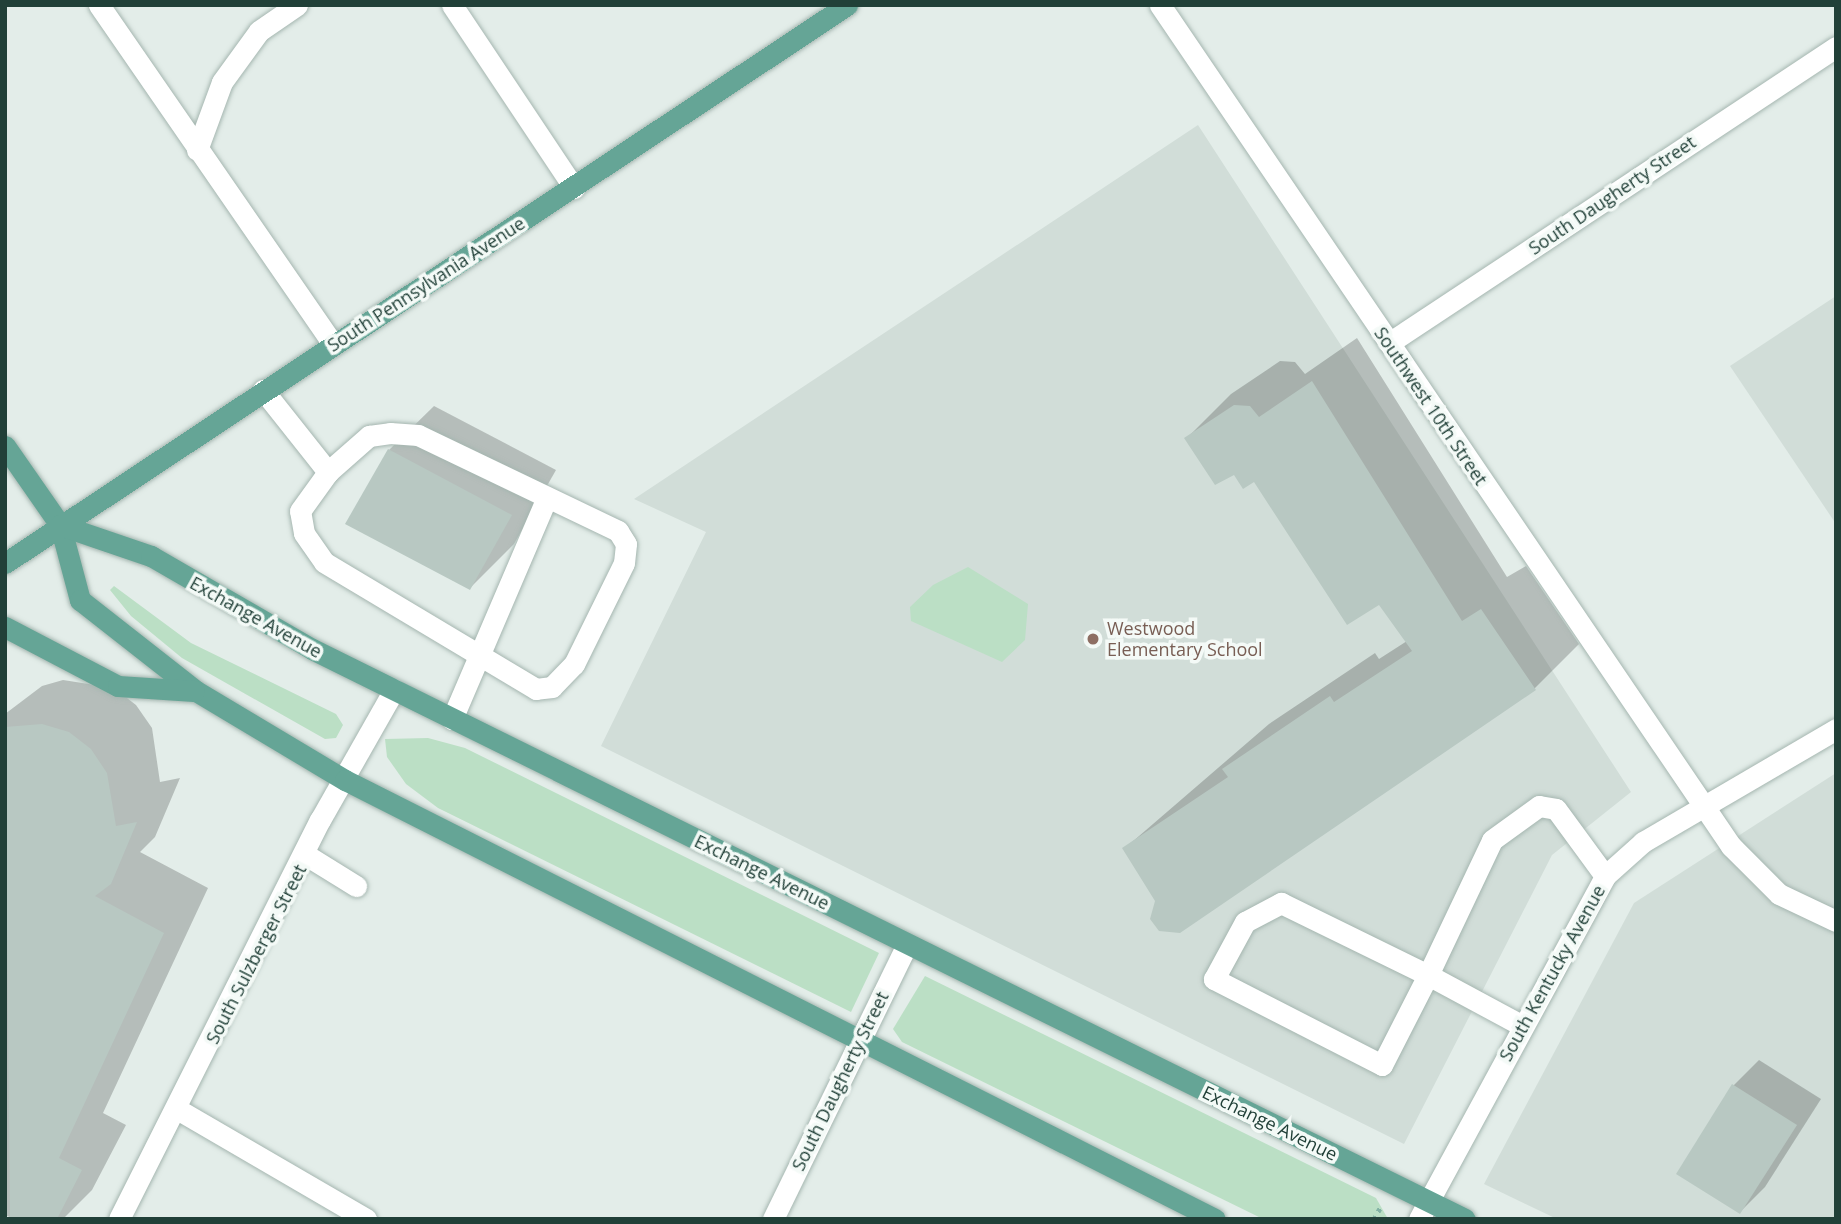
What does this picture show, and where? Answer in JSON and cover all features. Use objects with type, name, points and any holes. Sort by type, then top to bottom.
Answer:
[{"type":"main road","name":"South Pennsylvania Avenue","points":[[5,563],[847,5]]},
{"type":"main road","points":[[5,446],[60,525],[80,600],[196,691],[345,780],[860,1043],[1215,1219]]},
{"type":"main road","name":"Exchange Avenue","points":[[60,525],[151,556],[228,604],[394,690],[907,944],[1427,1213],[1465,1219]]},
{"type":"main road","points":[[5,627],[118,687],[196,691]]},
{"type":"street","points":[[99,5],[332,344]]},
{"type":"street","points":[[197,149],[222,82],[259,31],[297,5]]},
{"type":"street","points":[[452,5],[574,188]]},
{"type":"street","name":"Southwest 10th Street","points":[[1160,5],[1702,806],[1779,894],[1836,921]]},
{"type":"street","name":"South Daugherty Street","points":[[1389,343],[1836,47]]},
{"type":"street","points":[[263,390],[328,472]]},
{"type":"street","points":[[418,435],[547,497],[618,531],[626,544],[624,563],[574,664],[552,687],[536,688],[324,562],[304,533],[300,511],[328,472],[369,436],[418,435]]},
{"type":"street","points":[[452,719],[482,656],[547,497]]},
{"type":"street","name":"South Sulzberger Street","points":[[119,1219],[394,690]]},
{"type":"street","name":"South Kentucky Avenue","points":[[1427,1213],[1521,1025],[1605,876],[1643,842],[1836,729]]},
{"type":"street","points":[[1521,1025],[1429,975],[1281,903],[1245,922],[1213,979],[1382,1065],[1429,975],[1492,840],[1518,816],[1539,806],[1556,809],[1605,876]]},
{"type":"street","points":[[306,855],[356,886]]},
{"type":"street","name":"South Daugherty Street","points":[[773,1219],[907,944]]},
{"type":"street","points":[[177,1109],[366,1219]]},
{"type":"shaded area","name":"Westwood Elementary School","points":[[1198,125],[1631,792],[1552,855],[1404,1144],[601,746],[706,532],[634,499]]},
{"type":"shaded area","points":[[1836,296],[1836,520],[1834,521],[1730,366]]},
{"type":"shaded area","points":[[1836,773],[1836,1219],[1557,1219],[1484,1184],[1634,903]]},
{"type":"green space","points":[[968,567],[1028,604],[1025,640],[1002,662],[911,621],[910,607],[933,585]]},
{"type":"green space","points":[[114,586],[191,643],[336,714],[343,725],[336,738],[325,739],[182,658],[131,616],[110,590]]},
{"type":"green space","points":[[428,738],[465,748],[879,953],[851,1012],[438,808],[406,784],[387,757],[385,739]]},
{"type":"green space","points":[[925,976],[1376,1198],[1388,1219],[1263,1219],[902,1042],[893,1029]]},
{"type":"building","points":[[1312,381],[1462,621],[1481,609],[1536,690],[1180,933],[1159,931],[1150,919],[1155,901],[1122,848],[1228,777],[1222,769],[1330,696],[1334,702],[1412,651],[1379,605],[1347,625],[1254,482],[1243,489],[1234,475],[1215,485],[1184,438],[1234,405],[1250,406],[1259,417]]},
{"type":"building","points":[[388,449],[512,515],[470,590],[345,524]]},
{"type":"building","points":[[42,724],[69,732],[91,749],[107,773],[116,826],[137,822],[111,884],[95,896],[164,933],[59,1158],[82,1170],[57,1219],[10,1219],[5,727]]},
{"type":"building","points":[[1732,1084],[1797,1125],[1740,1214],[1676,1174]]},
{"type":"place","name":"Westwood Elementary School","points":[[1093,639]]}]
